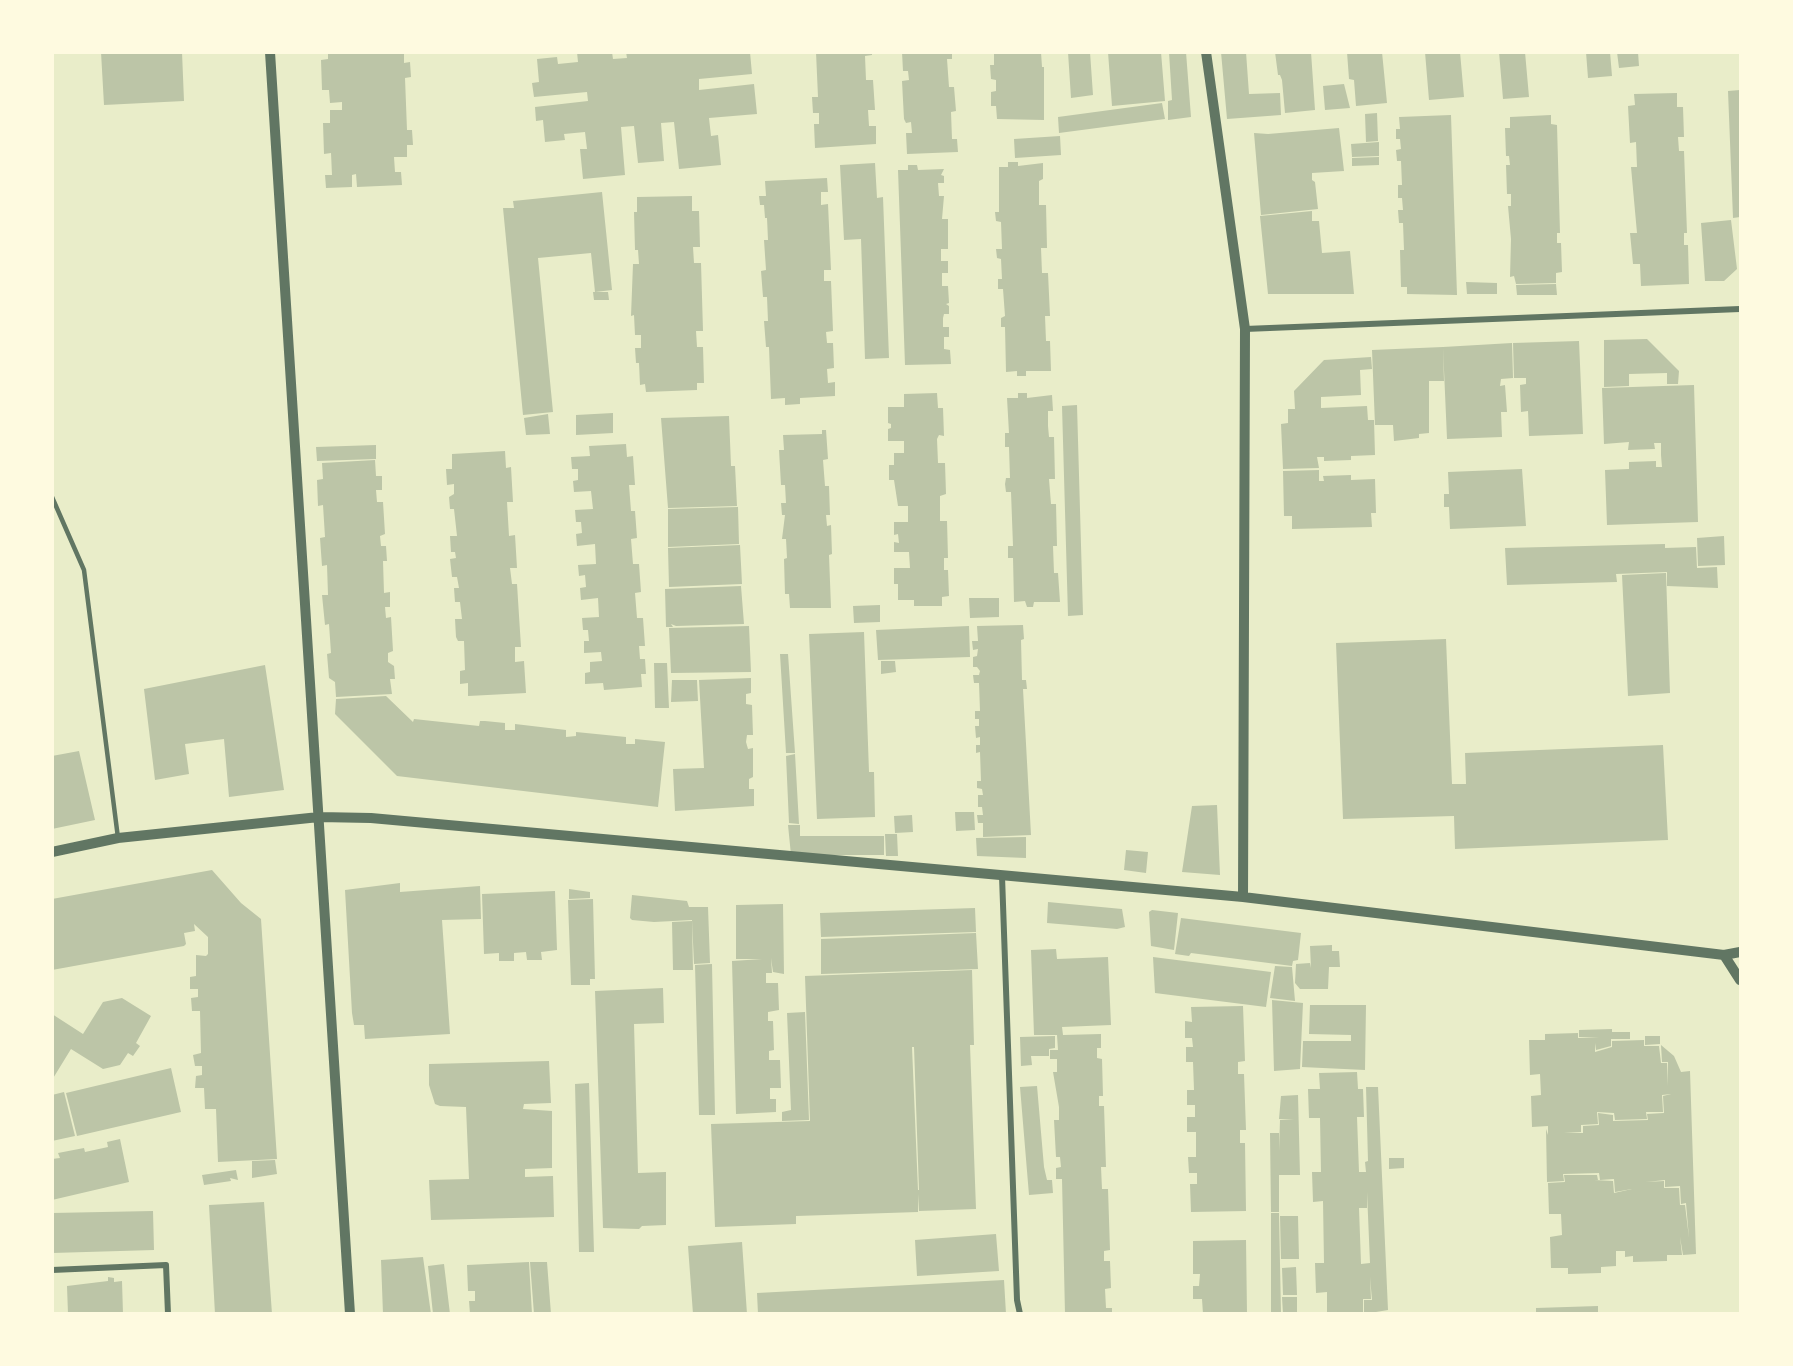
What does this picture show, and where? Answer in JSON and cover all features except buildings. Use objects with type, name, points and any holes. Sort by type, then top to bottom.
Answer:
[{"type":"street","points":[[270,52],[350,1314]]},
{"type":"street","points":[[1206,52],[1245,329],[1243,897]]},
{"type":"street","points":[[1245,329],[1740,309]]},
{"type":"street","points":[[52,852],[118,838],[319,817],[371,818],[1243,897],[1724,955],[1740,952]]},
{"type":"street","points":[[1002,876],[1017,1300],[1020,1314]]},
{"type":"street","points":[[1724,955],[1740,980]]},
{"type":"street","points":[[52,1270],[166,1265],[168,1314]]},
{"type":"lane","points":[[52,497],[84,570],[118,838]]}]
